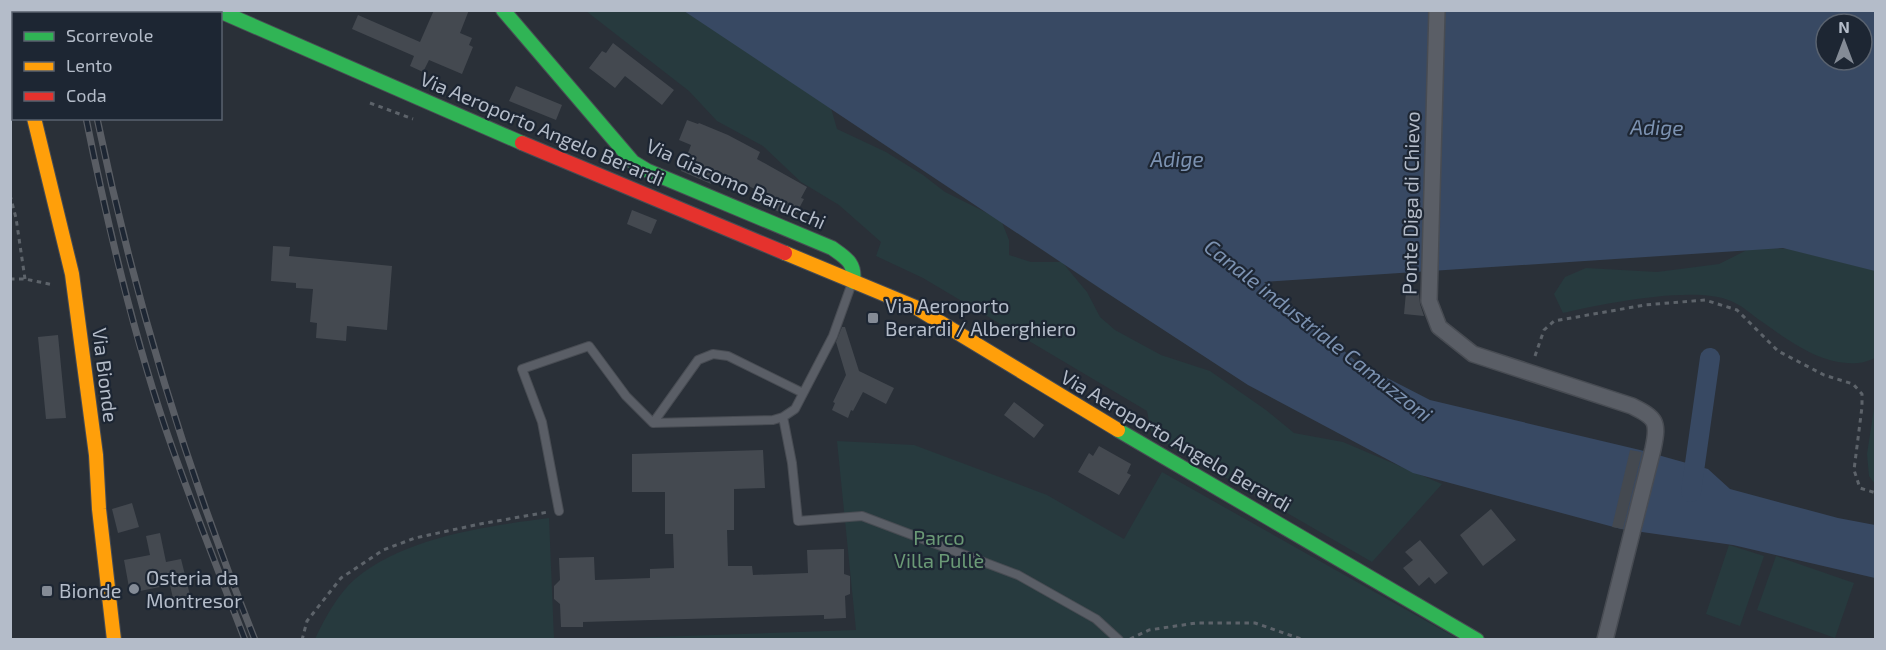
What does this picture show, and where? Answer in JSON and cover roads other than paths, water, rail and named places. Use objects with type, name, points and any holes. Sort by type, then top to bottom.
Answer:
[{"type":"street","name":"Via Giacomo Barucchi","points":[[503,10],[633,162],[648,171],[832,248],[851,262],[855,271],[853,282]]},
{"type":"street","name":"Ponte Diga di Chievo","points":[[1437,10],[1429,302],[1439,327],[1473,354],[1632,406],[1650,415],[1657,432],[1605,639]]},
{"type":"street","name":"Via Aeroporto Angelo Berardi","points":[[222,12],[526,145],[915,307],[1188,473],[1477,639]]},
{"type":"street","name":"Via Bionde","points":[[34,120],[74,289],[96,455],[99,508],[114,639]]},
{"type":"lane","points":[[559,511],[542,422],[522,369],[589,346],[626,396],[653,423],[773,420],[795,409],[833,336],[853,282]]},
{"type":"lane","points":[[653,423],[698,360],[712,354],[728,356],[802,393]]},
{"type":"lane","points":[[783,417],[792,463],[798,520],[862,516],[1018,575],[1096,619],[1119,639]]},
{"type":"water","name":"Adige","points":[[684,11],[1875,11],[1875,271],[1783,248],[1264,282],[1358,363],[1430,400],[1640,450],[1708,469],[1730,489],[1838,518],[1875,525],[1875,578],[1733,545],[1621,529],[1413,473],[1248,385]]},
{"type":"waterway","name":"Canale industriale Camuzzoni","points":[[1691,492],[1710,358]]},
{"type":"railway","points":[[86,120],[102,196],[141,351],[184,480],[245,640]]},
{"type":"railway","points":[[97,120],[128,251],[164,383],[207,512],[255,640]]},
{"type":"place","name":"Via Aeroporto Berardi / Alberghiero","points":[[873,318]]},
{"type":"place","name":"Osteria da Montresor","points":[[134,589]]},
{"type":"place","name":"Bionde","points":[[47,591]]},
{"type":"park label","name":"Parco Villa Pullè","points":[[939,550]]}]
